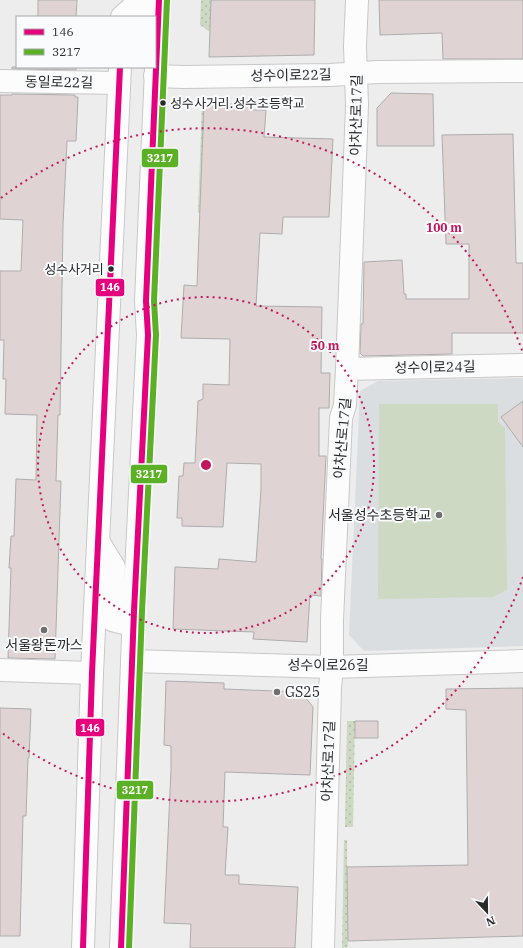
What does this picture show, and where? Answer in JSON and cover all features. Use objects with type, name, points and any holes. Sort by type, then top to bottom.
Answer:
[{"type":"street","points":[[122,0],[122,16]]},
{"type":"street","points":[[156,64],[159,0]]},
{"type":"street","name":"아차산로17길","points":[[323,948],[330,688],[332,667],[332,620],[340,418],[345,405],[347,369],[357,105],[355,46],[356,0]]},
{"type":"street","points":[[123,16],[133,7],[144,9],[144,16]]},
{"type":"street","name":"성수이로22길","points":[[156,64],[183,78],[330,75],[356,72],[523,72]]},
{"type":"street","points":[[121,948],[134,611],[148,335],[146,301],[156,68]]},
{"type":"street","points":[[83,948],[92,673],[119,75]]},
{"type":"street","name":"동일로22길","points":[[0,81],[119,75]]},
{"type":"street","name":"성수이로24길","points":[[347,369],[523,365]]},
{"type":"street","points":[[98,541],[114,567],[112,620],[124,623],[134,611]]},
{"type":"street","name":"성수이로26길","points":[[132,661],[332,667],[523,661]]},
{"type":"street","points":[[0,670],[92,673]]},
{"type":"shaded area","name":"서울성수초등학교","points":[[523,378],[523,646],[364,651],[349,635],[360,391],[378,381]]},
{"type":"green space","points":[[201,0],[211,0],[210,32],[200,25]]},
{"type":"green space","points":[[202,103],[204,103],[200,213],[198,213]]},
{"type":"green space","points":[[379,404],[498,404],[498,422],[505,428],[507,590],[493,597],[378,599]]},
{"type":"green space","points":[[347,721],[355,721],[353,827],[345,827]]},
{"type":"green space","points":[[344,840],[347,840],[348,947],[342,948]]},
{"type":"building","points":[[38,0],[77,0],[76,16],[38,16]]},
{"type":"building","points":[[211,0],[315,0],[314,55],[209,57]]},
{"type":"building","points":[[379,0],[523,0],[523,59],[443,59],[442,33],[380,35]]},
{"type":"building","points":[[12,67],[16,67],[76,68],[76,70],[12,69]]},
{"type":"building","points":[[391,93],[433,94],[434,146],[377,146],[377,108]]},
{"type":"building","points":[[0,95],[75,95],[75,97],[78,97],[76,141],[67,141],[63,225],[60,415],[58,415],[56,481],[61,481],[55,659],[8,658],[11,568],[9,568],[11,536],[14,536],[16,479],[36,480],[37,415],[5,414],[6,379],[3,379],[4,340],[0,340],[0,271],[21,271],[23,220],[0,219]]},
{"type":"building","points":[[204,103],[252,105],[252,110],[266,110],[264,137],[333,139],[329,217],[283,217],[282,234],[260,233],[256,306],[322,307],[321,373],[330,373],[329,408],[319,408],[319,456],[326,456],[321,559],[321,596],[310,595],[307,642],[253,639],[254,632],[173,629],[175,567],[218,569],[219,559],[256,562],[261,489],[261,464],[227,463],[223,527],[182,526],[182,518],[177,518],[179,476],[183,476],[184,463],[195,463],[198,401],[203,399],[203,384],[229,385],[230,339],[181,338],[184,285],[197,286]]},
{"type":"building","points":[[513,134],[516,263],[523,263],[523,333],[452,333],[452,354],[363,356],[360,353],[361,324],[363,324],[364,262],[402,260],[404,294],[406,294],[406,299],[469,299],[469,244],[446,244],[442,135]]},
{"type":"building","points":[[523,401],[523,447],[501,417]]},
{"type":"building","points":[[166,681],[224,683],[224,689],[301,692],[313,707],[310,775],[225,772],[223,827],[228,827],[225,875],[239,875],[239,884],[298,887],[295,948],[190,948],[191,924],[164,923],[171,770],[171,746],[164,745]]},
{"type":"building","points":[[523,688],[523,936],[348,941],[347,867],[468,865],[466,710],[446,709],[446,689]]},
{"type":"building","points":[[0,708],[31,709],[26,816],[23,816],[20,936],[0,936]]},
{"type":"building","points":[[355,721],[378,721],[378,738],[355,738]]},
{"type":"transit line","name":"146","points":[[121,948],[134,611],[148,335],[146,301],[159,0]]},
{"type":"transit line","name":"3217","points":[[129,948],[142,611],[156,335],[154,301],[167,0]]},
{"type":"transit line","name":"146","points":[[83,948],[92,673],[120,68]]},
{"type":"place","name":"성수사거리.성수초등학교","points":[[163,103]]},
{"type":"place","name":"성수사거리","points":[[111,269]]},
{"type":"place","name":"서울성수초등학교","points":[[439,515]]},
{"type":"place","name":"서울왕돈까스","points":[[44,630]]},
{"type":"place","name":"GS25","points":[[277,692]]}]
